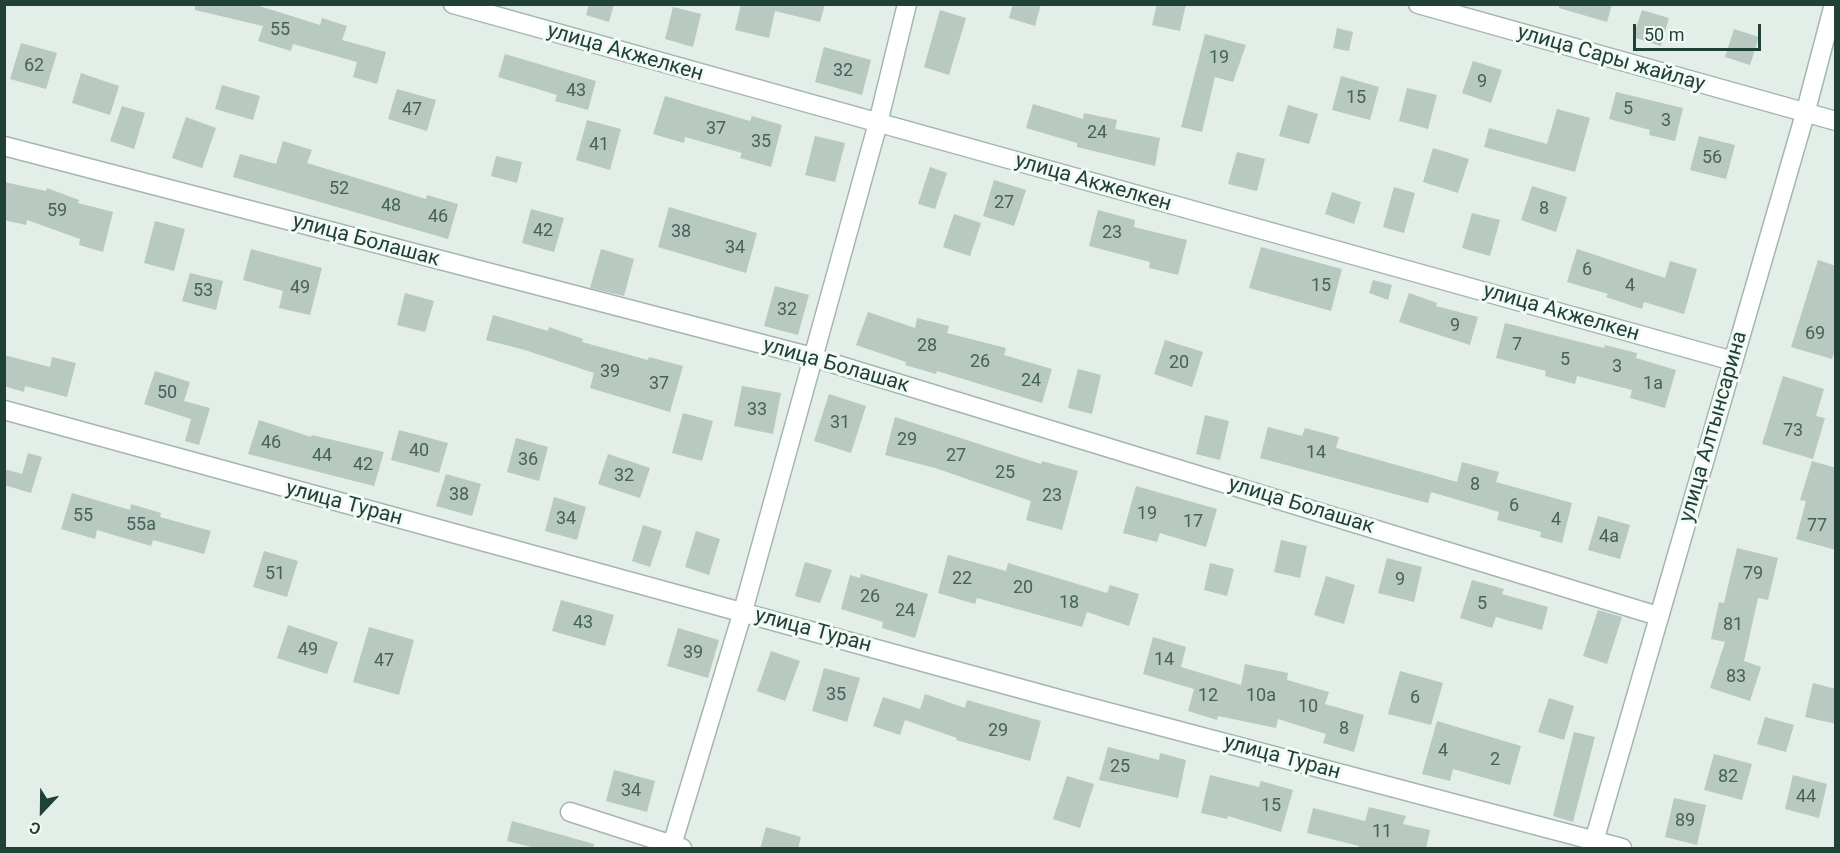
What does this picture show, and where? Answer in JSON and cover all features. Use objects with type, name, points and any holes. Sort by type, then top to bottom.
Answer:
[{"type":"street","name":"улица Акжелкен","points":[[453,4],[1733,361]]},
{"type":"street","points":[[570,812],[677,847],[878,123],[907,4]]},
{"type":"street","name":"улица Сары жайлау","points":[[1418,4],[1836,121]]},
{"type":"street","name":"улица Алтынсарина","points":[[1593,845],[1805,114],[1834,4]]},
{"type":"street","name":"улица Болашак","points":[[4,146],[812,357],[1658,616]]},
{"type":"street","name":"улица Туран","points":[[4,411],[1593,845],[1622,849]]},
{"type":"building","points":[[195,4],[253,4],[320,25],[322,18],[347,26],[342,40],[386,52],[377,84],[353,77],[357,62],[293,44],[291,51],[258,41],[263,26],[195,10]]},
{"type":"building","points":[[589,4],[614,4],[609,22],[586,15]]},
{"type":"building","points":[[741,4],[825,4],[820,22],[775,11],[769,38],[735,30]]},
{"type":"building","points":[[1013,4],[1041,4],[1035,26],[1009,18]]},
{"type":"building","points":[[1157,4],[1186,4],[1180,31],[1152,25]]},
{"type":"building","points":[[1559,4],[1612,4],[1607,22],[1559,8]]},
{"type":"building","points":[[673,7],[701,14],[693,47],[665,39]]},
{"type":"building","points":[[940,10],[966,18],[949,75],[924,67]]},
{"type":"building","points":[[1642,10],[1669,18],[1661,46],[1633,37]]},
{"type":"building","points":[[1337,28],[1353,32],[1349,51],[1333,48]]},
{"type":"building","points":[[1734,29],[1759,37],[1750,65],[1725,57]]},
{"type":"building","points":[[1205,34],[1246,45],[1233,82],[1215,77],[1202,132],[1181,127]]},
{"type":"building","points":[[21,43],[57,53],[46,89],[10,79]]},
{"type":"building","points":[[824,47],[871,60],[862,95],[815,82]]},
{"type":"building","points":[[505,54],[596,81],[588,110],[555,101],[557,95],[498,77]]},
{"type":"building","points":[[1473,61],[1502,70],[1491,103],[1462,93]]},
{"type":"building","points":[[81,73],[119,86],[110,115],[72,103]]},
{"type":"building","points":[[1341,76],[1379,87],[1370,120],[1332,110]]},
{"type":"building","points":[[222,85],[260,96],[253,120],[215,109]]},
{"type":"building","points":[[1407,88],[1437,95],[1428,129],[1399,121]]},
{"type":"building","points":[[397,89],[436,100],[427,131],[388,119]]},
{"type":"building","points":[[1616,92],[1683,108],[1675,141],[1649,135],[1650,130],[1609,119]]},
{"type":"building","points":[[665,96],[750,121],[752,116],[782,125],[771,167],[740,158],[742,153],[685,137],[684,143],[653,134]]},
{"type":"building","points":[[1033,104],[1083,119],[1084,113],[1117,120],[1115,129],[1160,138],[1155,166],[1077,147],[1077,143],[1026,128]]},
{"type":"building","points":[[1288,105],[1318,114],[1309,144],[1279,136]]},
{"type":"building","points":[[122,106],[145,113],[134,149],[110,141]]},
{"type":"building","points":[[1557,109],[1590,118],[1575,172],[1484,147],[1489,128],[1547,144]]},
{"type":"building","points":[[186,117],[216,128],[202,168],[172,158]]},
{"type":"building","points":[[587,120],[621,129],[610,170],[576,160]]},
{"type":"building","points":[[815,136],[845,143],[835,182],[805,175]]},
{"type":"building","points":[[1699,136],[1735,145],[1726,179],[1690,170]]},
{"type":"building","points":[[283,141],[312,150],[307,163],[426,199],[427,195],[458,204],[448,239],[233,177],[240,154],[276,164]]},
{"type":"building","points":[[1433,148],[1469,159],[1458,193],[1423,182]]},
{"type":"building","points":[[1237,152],[1265,159],[1257,191],[1228,184]]},
{"type":"building","points":[[496,156],[522,162],[517,183],[491,176]]},
{"type":"building","points":[[930,167],[947,173],[935,209],[918,204]]},
{"type":"building","points":[[994,180],[1026,190],[1014,226],[983,216]]},
{"type":"building","points":[[4,182],[46,191],[47,188],[79,200],[78,203],[113,212],[103,252],[79,245],[80,239],[27,220],[26,225],[4,220]]},
{"type":"building","points":[[1532,186],[1567,197],[1556,232],[1521,220]]},
{"type":"building","points":[[1394,187],[1415,193],[1404,233],[1383,227]]},
{"type":"building","points":[[1332,192],[1361,202],[1354,224],[1325,214]]},
{"type":"building","points":[[669,207],[757,233],[746,273],[658,247]]},
{"type":"building","points":[[531,209],[564,218],[554,252],[522,243]]},
{"type":"building","points":[[1098,210],[1135,220],[1134,227],[1187,240],[1178,275],[1149,268],[1150,262],[1089,246]]},
{"type":"building","points":[[1472,213],[1500,220],[1490,256],[1462,248]]},
{"type":"building","points":[[954,214],[981,223],[970,256],[943,247]]},
{"type":"building","points":[[155,221],[185,229],[174,271],[144,263]]},
{"type":"building","points":[[1261,247],[1342,269],[1331,311],[1249,288]]},
{"type":"building","points":[[251,249],[322,268],[310,315],[279,308],[283,291],[243,280]]},
{"type":"building","points":[[601,249],[634,259],[624,296],[590,288]]},
{"type":"building","points":[[1577,249],[1665,278],[1670,261],[1697,269],[1684,314],[1644,302],[1642,309],[1606,297],[1608,294],[1567,282]]},
{"type":"building","points":[[1818,260],[1836,266],[1836,348],[1832,359],[1791,347]]},
{"type":"building","points":[[190,273],[223,281],[216,310],[182,301]]},
{"type":"building","points":[[1373,280],[1392,285],[1388,300],[1369,293]]},
{"type":"building","points":[[775,286],[809,295],[798,335],[764,326]]},
{"type":"building","points":[[405,293],[434,301],[425,332],[397,325]]},
{"type":"building","points":[[1409,293],[1437,303],[1436,306],[1478,317],[1470,345],[1399,322]]},
{"type":"building","points":[[868,312],[915,328],[917,318],[949,326],[947,333],[1006,348],[1004,355],[1052,369],[1042,403],[937,371],[936,374],[905,365],[906,362],[856,345]]},
{"type":"building","points":[[493,315],[548,331],[549,327],[583,339],[582,342],[648,360],[649,357],[683,366],[670,412],[590,388],[594,373],[525,350],[486,340]]},
{"type":"building","points":[[1505,323],[1604,348],[1605,345],[1637,353],[1636,358],[1676,370],[1665,408],[1630,398],[1632,390],[1577,376],[1575,384],[1545,376],[1546,371],[1496,358]]},
{"type":"building","points":[[1165,340],[1203,352],[1192,387],[1154,374]]},
{"type":"building","points":[[4,355],[50,367],[52,357],[76,363],[67,397],[25,386],[24,392],[4,386]]},
{"type":"building","points":[[1078,369],[1101,375],[1092,414],[1068,408]]},
{"type":"building","points":[[155,371],[190,382],[184,401],[210,408],[199,445],[185,441],[191,419],[144,404]]},
{"type":"building","points":[[1783,376],[1824,389],[1816,416],[1825,418],[1813,459],[1762,444]]},
{"type":"building","points":[[742,386],[781,393],[773,434],[734,426]]},
{"type":"building","points":[[829,394],[866,406],[851,453],[814,441]]},
{"type":"building","points":[[683,413],[713,421],[702,461],[672,453]]},
{"type":"building","points":[[1205,415],[1229,421],[1220,460],[1196,454]]},
{"type":"building","points":[[895,417],[1041,464],[1042,461],[1078,471],[1062,530],[1026,520],[1031,501],[935,468],[885,455]]},
{"type":"building","points":[[259,420],[311,437],[312,435],[384,452],[374,486],[248,454]]},
{"type":"building","points":[[1268,427],[1302,436],[1305,428],[1339,437],[1336,448],[1457,482],[1462,462],[1499,472],[1496,482],[1572,503],[1562,543],[1540,537],[1541,532],[1497,520],[1499,512],[1431,492],[1428,503],[1260,458]]},
{"type":"building","points":[[399,430],[448,443],[439,473],[391,460]]},
{"type":"building","points":[[516,438],[548,447],[539,481],[507,472]]},
{"type":"building","points":[[28,453],[42,457],[31,493],[4,485],[4,469],[22,474]]},
{"type":"building","points":[[608,454],[650,468],[640,498],[598,484]]},
{"type":"building","points":[[1812,461],[1836,468],[1836,550],[1796,539],[1806,501],[1800,500]]},
{"type":"building","points":[[446,474],[481,484],[472,516],[436,506]]},
{"type":"building","points":[[1136,486],[1217,509],[1206,547],[1160,533],[1157,542],[1123,533]]},
{"type":"building","points":[[72,493],[130,510],[131,504],[161,513],[160,517],[211,531],[204,554],[153,540],[151,546],[97,530],[95,539],[61,529]]},
{"type":"building","points":[[554,497],[586,507],[577,540],[545,531]]},
{"type":"building","points":[[1598,516],[1630,525],[1620,559],[1588,550]]},
{"type":"building","points":[[643,525],[662,531],[650,567],[632,561]]},
{"type":"building","points":[[696,531],[720,539],[709,575],[685,567]]},
{"type":"building","points":[[1281,540],[1307,546],[1300,578],[1274,572]]},
{"type":"building","points":[[1737,548],[1778,558],[1768,600],[1758,598],[1744,661],[1761,667],[1750,701],[1710,688],[1725,642],[1711,639],[1719,602],[1724,603]]},
{"type":"building","points":[[264,551],[298,561],[287,597],[253,587]]},
{"type":"building","points":[[948,555],[1006,571],[1008,563],[1107,593],[1110,585],[1139,594],[1129,626],[1087,612],[1082,627],[977,598],[975,604],[938,593]]},
{"type":"building","points":[[1387,558],[1422,567],[1414,602],[1378,593]]},
{"type":"building","points":[[805,562],[832,570],[820,603],[795,596]]},
{"type":"building","points":[[1210,563],[1234,569],[1227,596],[1204,590]]},
{"type":"building","points":[[861,574],[928,594],[915,638],[882,628],[883,622],[841,609],[850,575],[860,578]]},
{"type":"building","points":[[1326,576],[1355,585],[1344,624],[1314,615]]},
{"type":"building","points":[[1472,580],[1504,589],[1502,594],[1548,607],[1542,630],[1496,617],[1492,628],[1460,618]]},
{"type":"building","points":[[561,600],[614,615],[605,646],[552,631]]},
{"type":"building","points":[[1598,610],[1622,617],[1607,664],[1583,656]]},
{"type":"building","points":[[288,625],[338,642],[327,674],[277,658]]},
{"type":"building","points":[[369,627],[414,640],[399,695],[353,682]]},
{"type":"building","points":[[678,628],[719,640],[708,678],[667,666]]},
{"type":"building","points":[[1153,637],[1186,647],[1181,667],[1241,685],[1245,664],[1288,673],[1287,680],[1329,692],[1325,704],[1364,715],[1354,752],[1323,743],[1326,734],[1278,719],[1276,728],[1218,716],[1217,720],[1188,711],[1194,689],[1143,674]]},
{"type":"building","points":[[771,651],[800,661],[785,701],[757,691]]},
{"type":"building","points":[[824,668],[860,678],[847,722],[812,711]]},
{"type":"building","points":[[1400,671],[1443,683],[1431,725],[1388,714]]},
{"type":"building","points":[[1813,683],[1836,689],[1836,724],[1805,717]]},
{"type":"building","points":[[925,694],[965,708],[967,700],[1041,721],[1030,761],[956,740],[957,738],[905,720],[900,735],[873,726],[883,697],[920,709]]},
{"type":"building","points":[[1549,698],[1574,706],[1564,740],[1538,732]]},
{"type":"building","points":[[1765,717],[1794,725],[1786,752],[1757,744]]},
{"type":"building","points":[[1437,721],[1521,746],[1510,785],[1453,769],[1450,781],[1422,774]]},
{"type":"building","points":[[1574,732],[1595,737],[1573,822],[1553,816]]},
{"type":"building","points":[[1108,747],[1159,760],[1160,753],[1186,760],[1178,798],[1099,780]]},
{"type":"building","points":[[1714,754],[1752,764],[1742,800],[1704,790]]},
{"type":"building","points":[[614,770],[655,781],[647,812],[606,801]]},
{"type":"building","points":[[1210,775],[1259,787],[1261,781],[1293,790],[1281,832],[1228,816],[1227,819],[1201,813]]},
{"type":"building","points":[[1793,775],[1827,784],[1819,818],[1785,809]]},
{"type":"building","points":[[1067,776],[1094,784],[1080,828],[1053,819]]},
{"type":"building","points":[[1674,798],[1706,805],[1697,845],[1665,837]]},
{"type":"building","points":[[1369,807],[1406,816],[1403,824],[1430,830],[1426,849],[1359,849],[1359,846],[1307,833],[1313,808],[1365,821]]},
{"type":"building","points":[[512,821],[594,844],[593,849],[539,849],[507,841]]},
{"type":"building","points":[[766,827],[801,837],[798,849],[760,849]]}]
